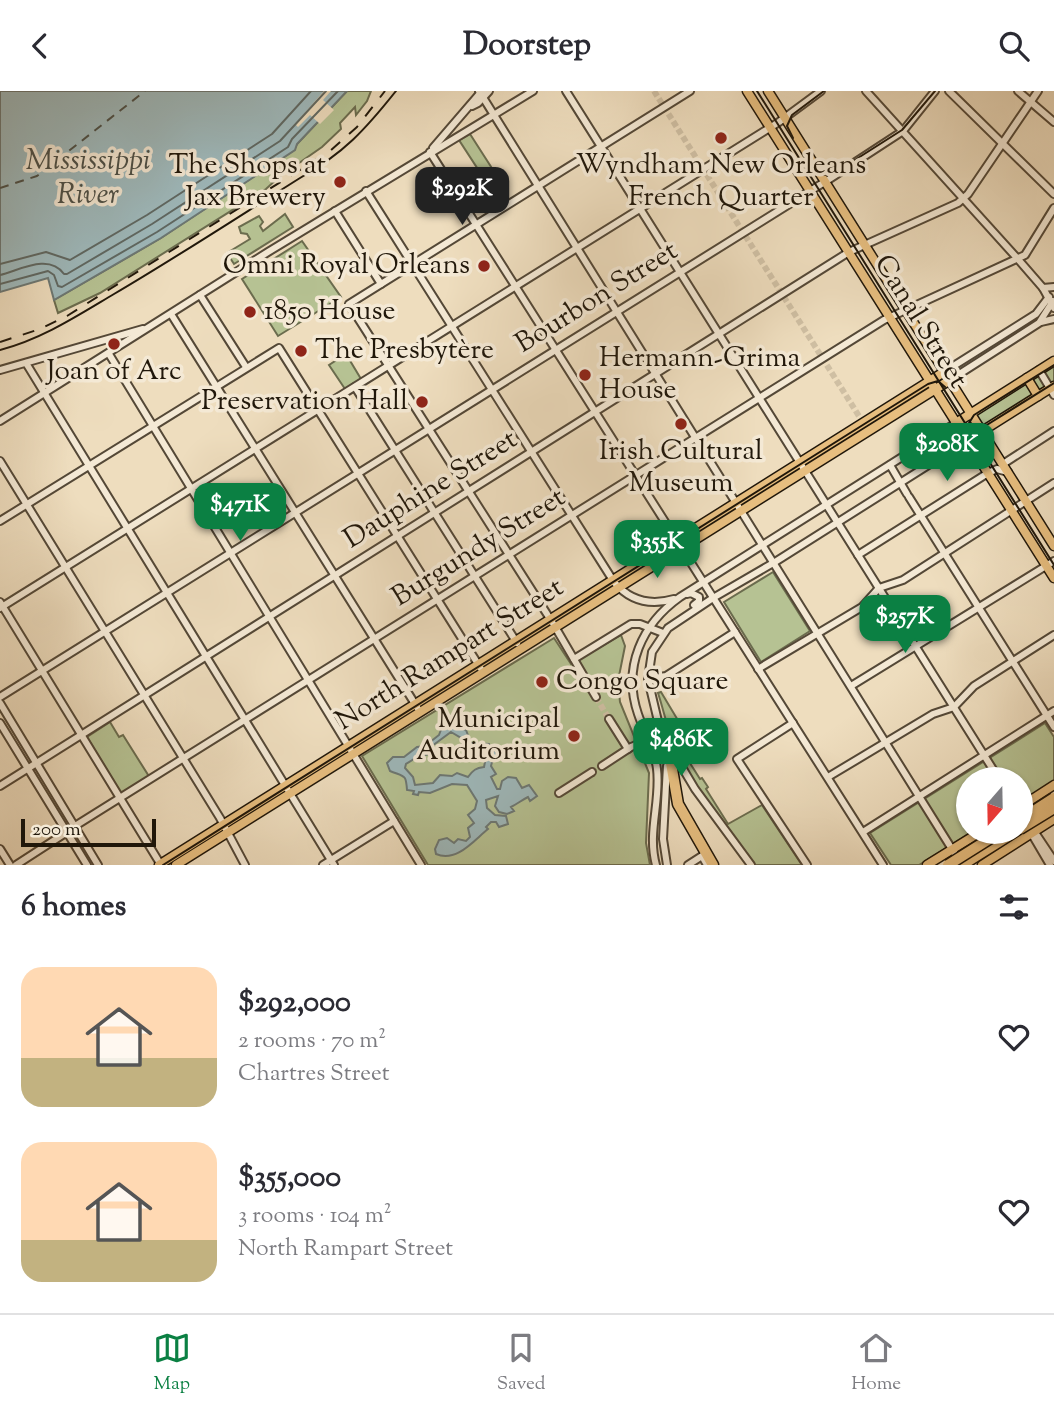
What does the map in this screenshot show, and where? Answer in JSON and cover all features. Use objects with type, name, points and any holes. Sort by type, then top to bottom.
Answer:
[{"type":"highway","points":[[666,753],[671,763],[676,797],[713,865]]},
{"type":"highway","points":[[1033,815],[1054,798]]},
{"type":"highway","points":[[1033,819],[1054,808]]},
{"type":"highway","points":[[948,865],[981,844]]},
{"type":"highway","points":[[962,865],[993,844]]},
{"type":"main road","name":"Canal Street","points":[[747,91],[1005,500],[1050,563],[1054,578]]},
{"type":"main road","name":"Canal Street","points":[[768,91],[1054,546]]},
{"type":"main road","points":[[882,305],[898,296]]},
{"type":"main road","points":[[896,326],[909,313]]},
{"type":"main road","points":[[956,423],[1039,370],[1053,365]]},
{"type":"main road","name":"North Rampart Street","points":[[803,466],[944,372]]},
{"type":"main road","points":[[1027,378],[1038,396]]},
{"type":"main road","name":"North Rampart Street","points":[[615,584],[676,540],[739,506],[950,380]]},
{"type":"main road","points":[[968,440],[1038,396],[1053,390]]},
{"type":"main road","points":[[1005,500],[1019,491]]},
{"type":"main road","name":"North Rampart Street","points":[[160,865],[291,794],[351,750],[615,584],[682,548],[739,506]]},
{"type":"main road","name":"North Rampart Street","points":[[176,865],[286,785],[351,750]]},
{"type":"main road","points":[[1033,800],[1054,785]]},
{"type":"main road","points":[[1033,832],[1054,819]]},
{"type":"main road","points":[[927,865],[961,844]]},
{"type":"main road","points":[[982,865],[1014,844]]},
{"type":"street","points":[[430,152],[481,93],[489,91]]},
{"type":"street","points":[[0,421],[366,191],[533,91]]},
{"type":"street","points":[[566,91],[992,767]]},
{"type":"street","points":[[596,697],[509,554],[349,304],[690,91]]},
{"type":"street","points":[[160,865],[1,605],[390,367],[771,128],[821,91]]},
{"type":"street","points":[[866,91],[1017,258],[1052,302]]},
{"type":"street","name":"Bourbon Street","points":[[0,697],[826,182],[903,131],[935,91]]},
{"type":"street","points":[[949,91],[1054,194]]},
{"type":"street","points":[[1018,91],[1054,122]]},
{"type":"street","points":[[963,198],[1038,91]]},
{"type":"street","points":[[481,93],[962,865]]},
{"type":"street","points":[[430,152],[884,865]]},
{"type":"street","points":[[366,191],[615,584],[629,595],[652,603],[696,594],[699,599],[697,604],[684,611],[663,633],[652,652]]},
{"type":"street","name":"Dauphine Street","points":[[0,786],[849,252],[958,203],[963,198]]},
{"type":"street","points":[[1017,258],[1025,255],[1054,208]]},
{"type":"street","points":[[335,211],[381,283]]},
{"type":"street","name":"Burgundy Street","points":[[73,823],[121,798],[184,759],[635,474],[890,317],[909,313],[1017,258]]},
{"type":"street","points":[[1043,288],[1054,287]]},
{"type":"street","points":[[200,295],[246,367]]},
{"type":"street","points":[[1039,323],[1052,302]]},
{"type":"street","points":[[944,372],[1052,302]]},
{"type":"street","points":[[171,314],[417,708]]},
{"type":"street","points":[[950,380],[1039,323],[1054,319]]},
{"type":"street","points":[[0,370],[148,327]]},
{"type":"street","points":[[0,521],[279,348],[481,668]]},
{"type":"street","points":[[109,354],[421,865]]},
{"type":"street","points":[[26,363],[333,862]]},
{"type":"street","points":[[1039,370],[1053,390]]},
{"type":"street","points":[[355,387],[518,645]]},
{"type":"street","points":[[656,865],[653,827],[657,771],[636,710],[632,683],[635,657],[648,628],[659,614],[680,597],[706,585],[956,423]]},
{"type":"street","points":[[858,555],[988,473],[1005,468],[1054,431]]},
{"type":"street","points":[[673,623],[968,440]]},
{"type":"street","points":[[922,446],[932,462]]},
{"type":"street","points":[[0,461],[184,759],[245,865]]},
{"type":"street","points":[[890,465],[1054,727]]},
{"type":"street","points":[[758,669],[862,607],[879,588],[904,580],[1054,483]]},
{"type":"street","points":[[851,686],[1050,563]]},
{"type":"street","points":[[706,585],[720,593]]},
{"type":"street","points":[[574,659],[631,624],[663,633]]},
{"type":"street","points":[[648,679],[666,676],[735,632]]},
{"type":"street","points":[[828,777],[933,713],[954,706],[974,686],[1054,635]]},
{"type":"street","points":[[643,636],[651,642],[648,679],[666,753],[663,847],[667,865]]},
{"type":"street","points":[[0,703],[98,865]]},
{"type":"street","points":[[863,832],[1054,711]]},
{"type":"street","points":[[609,719],[628,749]]},
{"type":"street","points":[[0,723],[87,865]]},
{"type":"street","points":[[793,723],[737,759],[807,865]]},
{"type":"street","points":[[662,730],[689,781],[751,865]]},
{"type":"street","points":[[602,766],[648,740]]},
{"type":"street","points":[[559,793],[592,772]]},
{"type":"street","points":[[323,865],[333,862],[394,821]]},
{"type":"street","points":[[16,865],[69,835],[73,823]]},
{"type":"street","points":[[653,827],[663,827]]},
{"type":"street","points":[[1033,832],[1052,863]]},
{"type":"street","points":[[0,849],[10,865]]},
{"type":"street","points":[[688,865],[702,856],[707,865]]},
{"type":"green space","points":[[347,91],[371,91],[356,115],[355,107],[340,123],[341,129],[322,147],[266,189],[100,293],[58,313],[54,300],[161,238],[294,150]]},
{"type":"green space","points":[[470,134],[495,173],[485,180],[459,140]]},
{"type":"green space","points":[[285,214],[293,227],[234,264],[227,253],[250,239],[247,234],[241,233],[239,227],[259,216],[263,222],[260,226],[263,231]]},
{"type":"green space","points":[[302,241],[341,297],[278,336],[242,279]]},
{"type":"green space","points":[[346,354],[361,379],[345,389],[329,365]]},
{"type":"green space","points":[[1054,366],[1054,381],[983,426],[976,415]]},
{"type":"green space","points":[[773,572],[810,631],[761,662],[724,602]]},
{"type":"green space","points":[[621,635],[625,646],[618,681],[620,702],[649,773],[646,843],[650,865],[428,865],[362,756],[554,638],[571,664]]},
{"type":"green space","points":[[661,692],[682,727],[675,733],[678,739],[676,741],[708,787],[706,789],[728,824],[762,805],[802,865],[755,865],[712,808],[683,762],[672,740],[658,693]]},
{"type":"green space","points":[[110,722],[119,737],[123,735],[150,778],[122,795],[87,737]]},
{"type":"green space","points":[[1045,723],[1054,737],[1054,781],[1033,794],[1033,767],[975,767]]},
{"type":"green space","points":[[956,779],[956,842],[919,865],[891,865],[870,833]]},
{"type":"water","name":"Mississippi River","points":[[0,91],[347,91],[297,144],[295,150],[161,238],[54,300],[48,278],[0,292]]},
{"type":"water","points":[[447,723],[466,730],[471,743],[489,744],[493,751],[495,750],[499,757],[492,762],[491,766],[496,774],[491,777],[497,789],[500,789],[502,781],[508,777],[516,778],[522,788],[529,785],[537,796],[530,801],[528,797],[511,807],[514,811],[507,814],[499,812],[495,806],[498,796],[486,800],[487,808],[495,815],[506,816],[508,824],[499,827],[496,822],[491,822],[486,827],[488,829],[465,849],[444,856],[436,854],[439,840],[447,838],[454,843],[458,839],[466,841],[470,837],[468,828],[474,823],[468,815],[475,809],[477,801],[467,785],[452,784],[430,793],[413,794],[414,791],[407,790],[404,777],[390,771],[387,763],[393,757],[404,757],[417,747],[425,746],[439,735]],"holes":[[[451,732],[461,738],[467,751],[477,750],[486,757],[484,767],[475,770],[468,777],[457,773],[452,776],[440,775],[433,783],[415,785],[413,777],[405,768],[406,764],[414,759],[418,760],[420,754],[431,753],[432,746]]]},
{"type":"pier","points":[[324,91],[331,91],[323,100],[334,110],[320,124],[310,115],[298,127],[295,124]]},
{"type":"ferry route","points":[[0,188],[37,176],[145,91]]},
{"type":"tunnel","points":[[654,91],[864,424]]},
{"type":"tunnel","points":[[596,697],[609,719]]},
{"type":"tram line","points":[[0,350],[30,340],[73,318],[315,169],[353,140],[396,91]]},
{"type":"tram line","points":[[757,91],[1054,565]]},
{"type":"tram line","points":[[793,138],[787,126],[792,115],[824,91]]},
{"type":"tram line","points":[[808,161],[820,174],[836,172],[902,130],[935,91]]},
{"type":"tram line","points":[[971,432],[969,423],[974,415],[1054,365]]},
{"type":"tram line","points":[[163,865],[928,384],[938,381],[945,387]]},
{"type":"tram line","points":[[965,423],[972,429],[982,428],[1054,383]]},
{"type":"railway","points":[[0,342],[40,329],[67,316],[330,151],[357,127],[385,91]]},
{"type":"place","name":"Wyndham New Orleans French Quarter","points":[[721,138]]},
{"type":"place","name":"The Shops at Jax Brewery","points":[[340,182]]},
{"type":"place","name":"Omni Royal Orleans","points":[[484,266]]},
{"type":"place","name":"1850 House","points":[[250,312]]},
{"type":"place","name":"Joan of Arc","points":[[114,344]]},
{"type":"place","name":"The Presbytère","points":[[301,351]]},
{"type":"place","name":"Hermann-Grima House","points":[[585,375]]},
{"type":"place","name":"Preservation Hall","points":[[422,402]]},
{"type":"place","name":"Irish Cultural Museum","points":[[681,424]]},
{"type":"place","name":"Congo Square","points":[[542,682]]},
{"type":"place","name":"Municipal Auditorium","points":[[574,736]]}]
